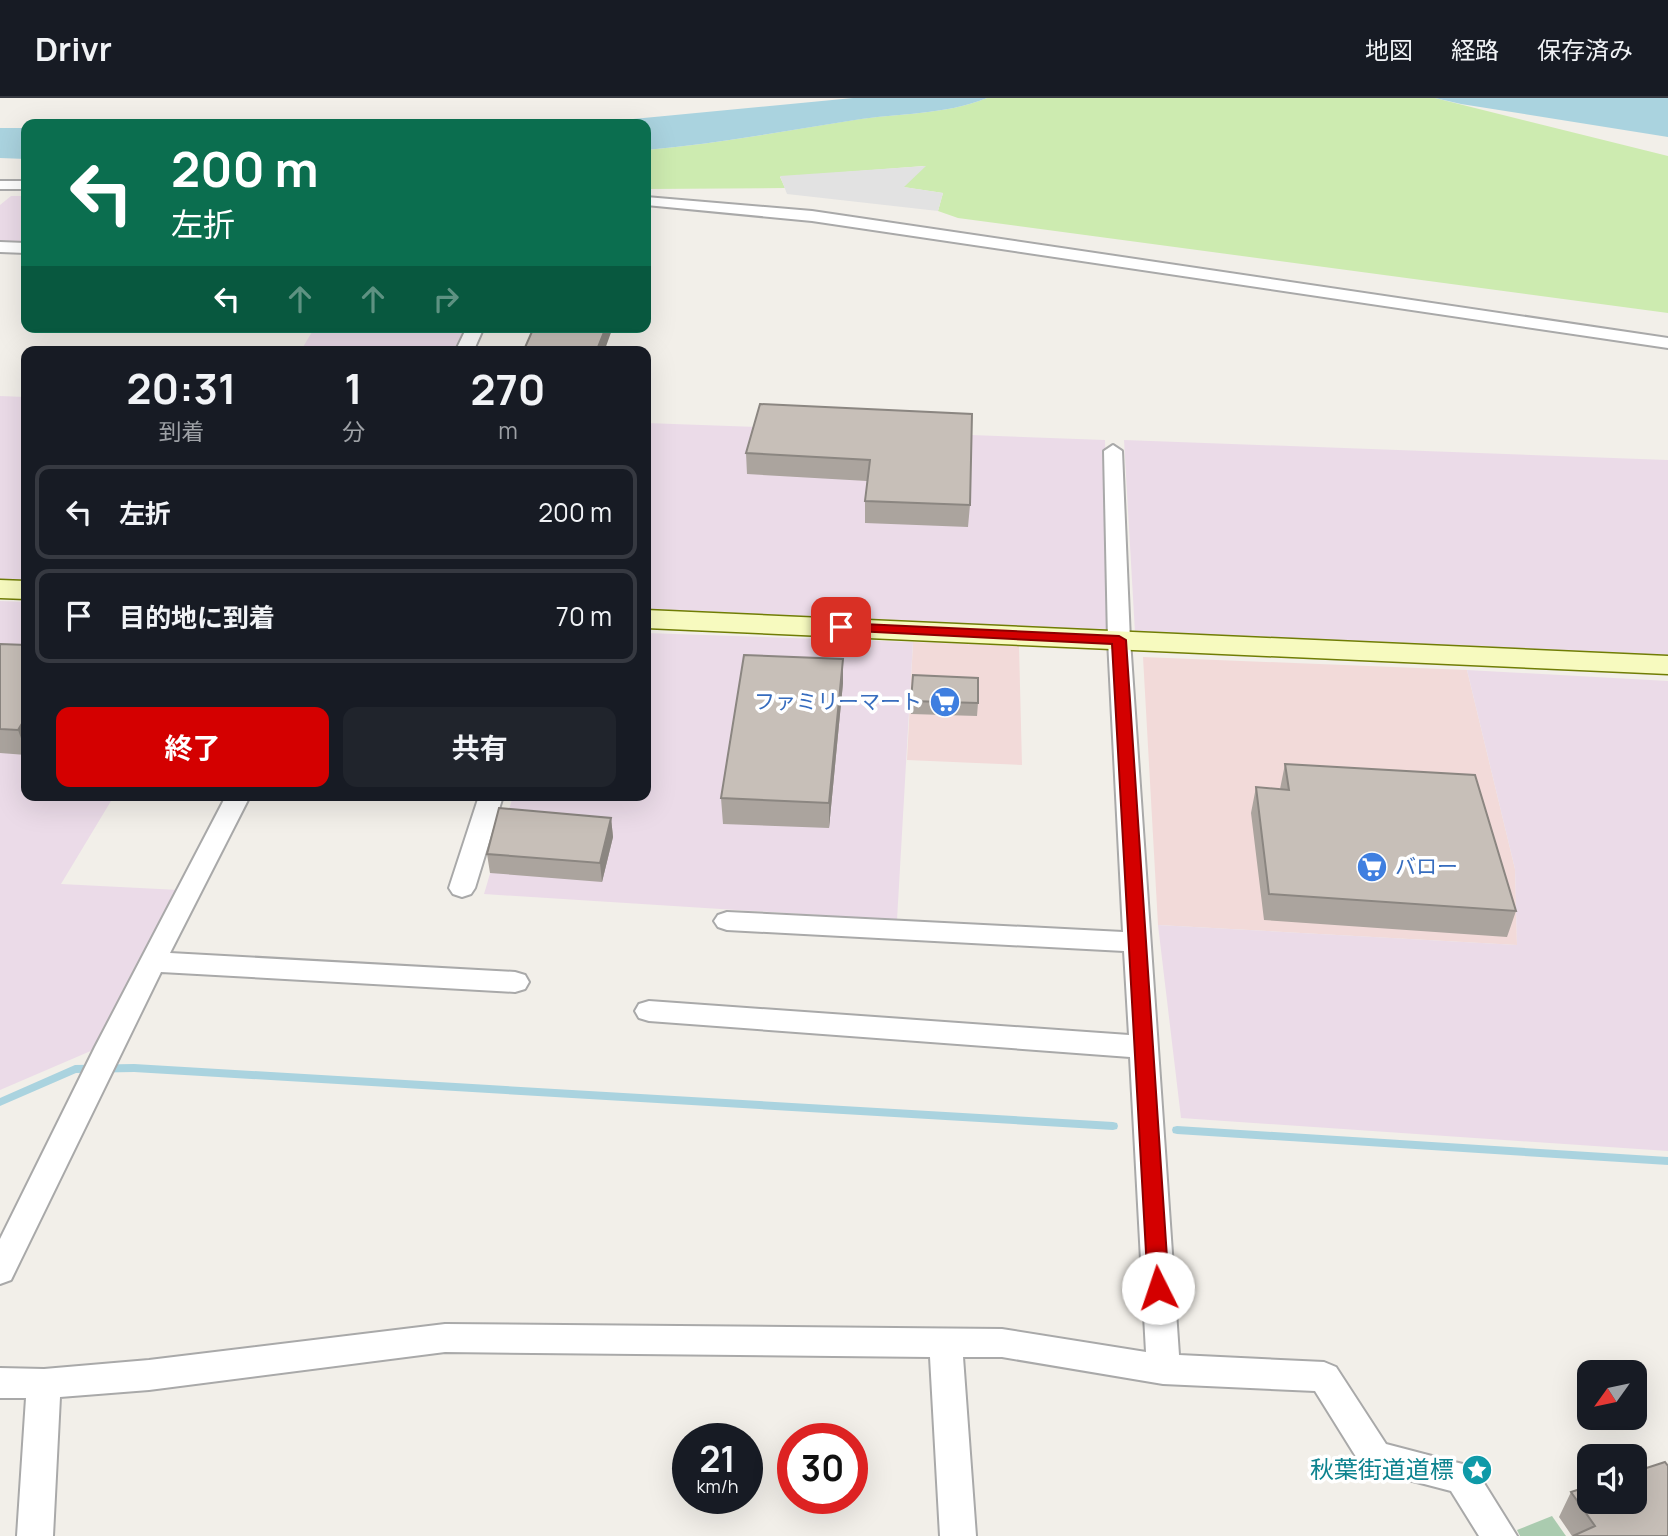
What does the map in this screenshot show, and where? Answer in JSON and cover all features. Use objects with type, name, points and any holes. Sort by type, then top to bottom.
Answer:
[{"type":"street","points":[[1,185],[21,185]]},
{"type":"street","points":[[651,201],[812,216],[1668,343]]},
{"type":"street","points":[[0,247],[21,248]]},
{"type":"street","points":[[1114,452],[1119,640],[1163,1368]]},
{"type":"street","points":[[0,589],[21,590]]},
{"type":"street","points":[[651,619],[1668,665]]},
{"type":"street","points":[[0,1271],[109,1047],[234,801]]},
{"type":"street","points":[[462,888],[489,801]]},
{"type":"street","points":[[727,921],[1137,943]]},
{"type":"street","points":[[152,961],[515,982]]},
{"type":"street","points":[[649,1011],[1143,1047]]},
{"type":"street","points":[[0,1383],[44,1384],[149,1375],[445,1338],[1002,1343],[1163,1368],[1324,1377],[1374,1457],[1462,1478],[1499,1536]]},
{"type":"street","points":[[946,1342],[958,1536]]},
{"type":"street","points":[[35,1536],[44,1384]]},
{"type":"shaded area","points":[[926,166],[904,187],[943,193],[938,211],[787,194],[780,176]]},
{"type":"shaded area","points":[[11,196],[21,196],[21,242],[0,241],[0,205]]},
{"type":"shaded area","points":[[311,333],[462,333],[456,346],[304,346]]},
{"type":"shaded area","points":[[0,396],[21,397],[21,584],[0,583]]},
{"type":"shaded area","points":[[651,423],[1105,440],[1109,633],[651,612]]},
{"type":"shaded area","points":[[1124,440],[1668,460],[1668,658],[1135,633]]},
{"type":"shaded area","points":[[0,601],[21,602],[21,801],[111,801],[61,884],[179,890],[93,1050],[0,1090]]},
{"type":"shaded area","points":[[651,633],[913,642],[897,920],[484,894],[512,801],[651,801]]},
{"type":"shaded area","points":[[913,642],[1019,646],[1022,765],[907,760]]},
{"type":"shaded area","points":[[1143,657],[1467,670],[1515,869],[1517,945],[1158,925]]},
{"type":"shaded area","points":[[1467,670],[1668,681],[1668,1151],[1181,1118],[1158,925],[1517,945],[1515,869]]},
{"type":"green space","points":[[987,98],[1435,98],[1668,156],[1668,313],[958,218],[938,211],[943,193],[903,187],[924,166],[780,177],[785,188],[651,189],[651,149],[724,141],[854,120],[938,111]]},
{"type":"green space","points":[[1552,1516],[1566,1536],[1520,1536],[1517,1530]]},
{"type":"water","points":[[853,98],[987,98],[938,111],[651,149],[651,119],[633,119]]},
{"type":"water","points":[[1435,98],[1668,98],[1668,137],[1461,104]]},
{"type":"water","points":[[0,128],[21,128],[21,159],[0,158]]},
{"type":"building","points":[[531,333],[604,333],[598,346],[526,346]]},
{"type":"building","points":[[760,404],[972,414],[970,505],[865,501],[870,460],[746,453]]},
{"type":"building","points":[[0,644],[21,645],[21,725],[18,730],[0,729]]},
{"type":"building","points":[[744,655],[843,659],[829,803],[721,798]]},
{"type":"building","points":[[913,675],[978,678],[978,703],[911,701]]},
{"type":"building","name":"バロー","points":[[1285,764],[1475,775],[1516,911],[1269,894],[1256,787],[1289,790]]},
{"type":"building","points":[[499,808],[611,818],[600,863],[487,854]]},
{"type":"building","points":[[1665,1462],[1668,1466],[1668,1536],[1573,1536],[1595,1526],[1587,1514],[1647,1514],[1647,1468]]},
{"type":"building","points":[[1577,1490],[1577,1500],[1571,1492]]},
{"type":"waterway","points":[[0,1102],[75,1069],[134,1068],[1113,1126]]},
{"type":"waterway","points":[[1177,1130],[1668,1161]]},
{"type":"place","name":"ファミリーマート","points":[[945,702]]},
{"type":"place","name":"バロー","points":[[1372,867]]},
{"type":"place","name":"秋葉街道道標","points":[[1477,1470]]},
{"type":"route","points":[[841,627],[1119,640],[1158,1288]]}]
